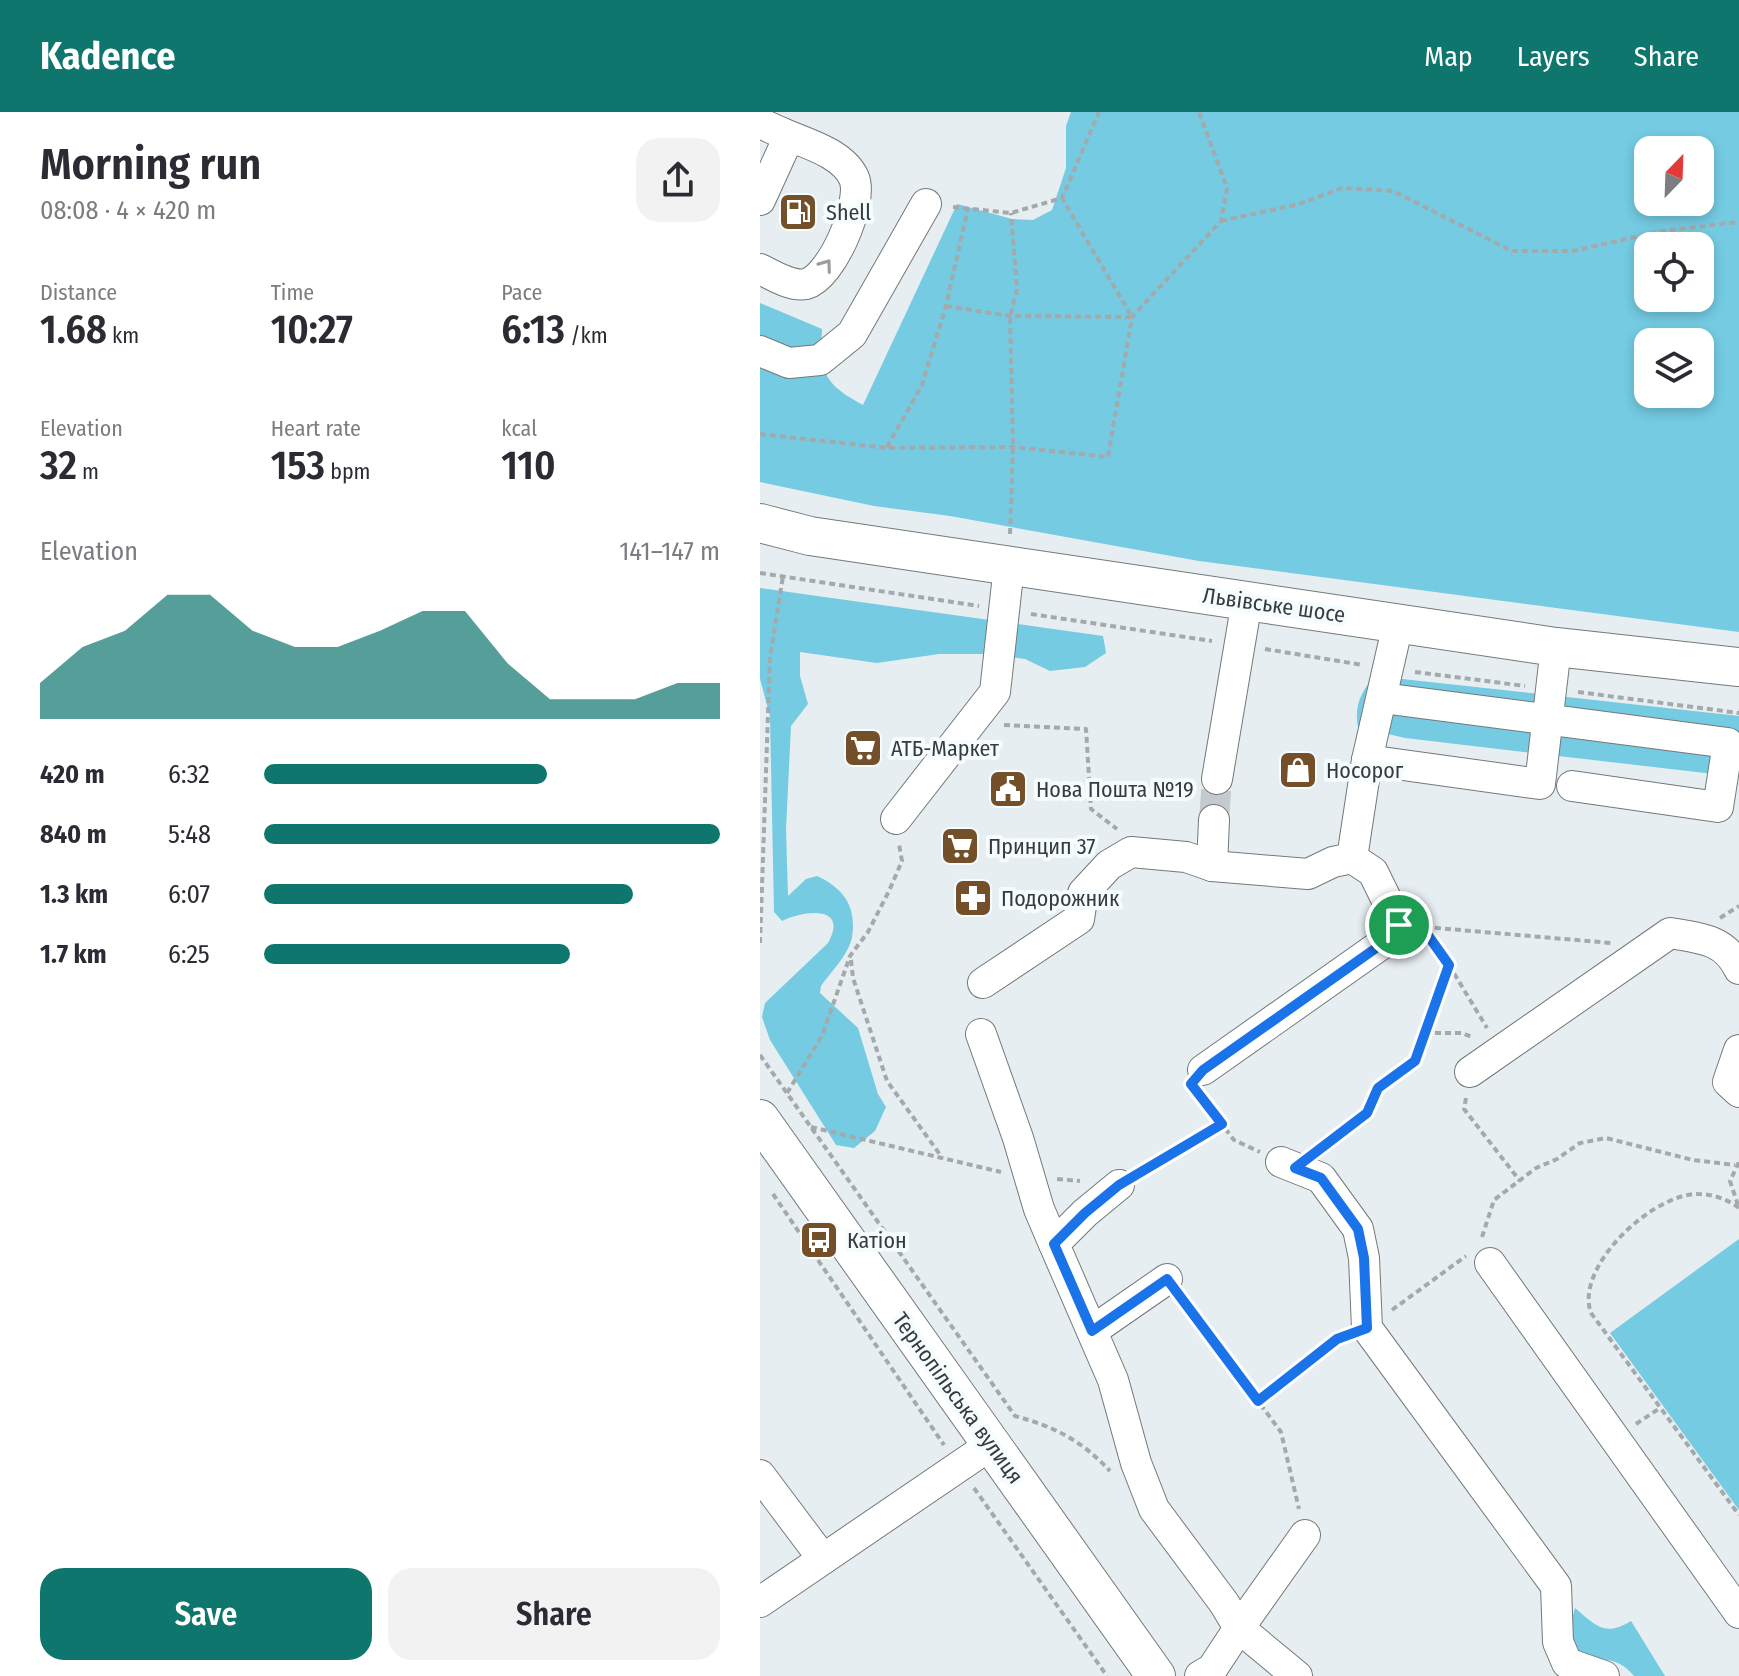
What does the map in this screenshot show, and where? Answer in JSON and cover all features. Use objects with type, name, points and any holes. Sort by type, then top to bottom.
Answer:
[{"type":"main road","name":"Львівське шосе","points":[[760,523],[810,536]]},
{"type":"main road","name":"Львівське шосе","points":[[760,538],[810,536],[1009,550],[1247,601],[1556,647],[1739,667]]},
{"type":"main road","name":"Тернопільська вулиця","points":[[773,1106],[992,1444],[1156,1676]]},
{"type":"lane","points":[[760,200],[786,143],[771,128]]},
{"type":"lane","points":[[760,269],[796,285],[811,282],[831,261],[853,213],[855,179],[844,165],[831,155],[771,128]]},
{"type":"lane","points":[[760,351],[789,363],[820,360],[852,334],[926,204]]},
{"type":"lane","points":[[896,819],[995,692],[1009,550]]},
{"type":"lane","points":[[1217,779],[1247,601]]},
{"type":"lane","points":[[1352,858],[1367,760],[1398,624]]},
{"type":"lane","points":[[1367,760],[1540,784],[1556,647]]},
{"type":"lane","points":[[1382,698],[1728,743],[1718,807],[1572,786]]},
{"type":"lane","points":[[1212,866],[1214,820]]},
{"type":"lane","points":[[983,983],[1079,919],[1083,893],[1109,865],[1131,852],[1186,857],[1212,866],[1308,874],[1333,862],[1352,858],[1373,872],[1399,925],[1396,934],[1203,1070]]},
{"type":"lane","points":[[1470,1072],[1670,933],[1714,941],[1732,955],[1739,969]]},
{"type":"lane","points":[[981,1034],[1018,1138],[1039,1209],[1113,1380],[1136,1463],[1154,1509],[1239,1628],[1297,1676]]},
{"type":"lane","points":[[1739,1050],[1728,1082],[1739,1092]]},
{"type":"lane","points":[[1288,1165],[1321,1178],[1358,1229],[1364,1258],[1367,1328],[1556,1586],[1558,1642],[1567,1663],[1584,1674]]},
{"type":"lane","points":[[1054,1244],[1119,1185]]},
{"type":"lane","points":[[1485,1254],[1739,1613]]},
{"type":"lane","points":[[1092,1331],[1167,1279]]},
{"type":"lane","points":[[760,1602],[992,1444]]},
{"type":"lane","points":[[760,1475],[823,1559]]},
{"type":"lane","points":[[1200,1676],[1212,1669],[1305,1535]]},
{"type":"path","points":[[1062,198],[1099,112]]},
{"type":"path","points":[[760,434],[887,448],[1013,447],[1108,457],[1132,317],[1221,221],[1227,188],[1199,112]]},
{"type":"path","points":[[1221,221],[1299,204],[1342,188],[1393,191],[1512,251],[1573,251],[1662,231],[1739,222]]},
{"type":"path","points":[[926,204],[1011,213],[1062,198]]},
{"type":"path","points":[[1062,198],[1132,317]]},
{"type":"path","points":[[887,448],[922,385],[946,306],[968,208]]},
{"type":"path","points":[[1009,550],[1013,447],[1010,316],[1017,290],[1011,213]]},
{"type":"path","points":[[946,306],[1010,316],[1132,317]]},
{"type":"path","points":[[760,943],[770,658],[783,576]]},
{"type":"path","points":[[969,724],[1086,729],[1091,809],[1121,832]]},
{"type":"path","points":[[773,1106],[822,1036],[850,956],[868,932],[902,861],[896,819]]},
{"type":"path","points":[[1475,1007],[1422,927],[1604,941],[1642,952]]},
{"type":"path","points":[[850,956],[853,978],[887,1081],[942,1158]]},
{"type":"path","points":[[1203,1070],[1191,1084],[1234,1140],[1288,1165],[1367,1113],[1378,1088],[1415,1061],[1449,965]]},
{"type":"path","points":[[1425,1033],[1462,1033],[1501,1050]]},
{"type":"path","points":[[760,1055],[773,1106],[811,1126],[993,1170]]},
{"type":"path","points":[[1119,1185],[1222,1124]]},
{"type":"path","points":[[811,1126],[1015,1416],[1051,1426],[1076,1441],[1117,1481]]},
{"type":"path","points":[[1477,1127],[1520,1181]]},
{"type":"path","points":[[1402,1302],[1485,1254],[1494,1200],[1536,1168],[1557,1159],[1580,1143],[1606,1138],[1693,1160],[1737,1164],[1730,1181],[1739,1208]]},
{"type":"path","points":[[769,1188],[959,1467],[1107,1676]]},
{"type":"path","points":[[1739,1208],[1722,1198],[1697,1194],[1680,1197],[1656,1208],[1615,1242],[1599,1262],[1588,1305],[1739,1515]]},
{"type":"path","points":[[1167,1279],[1281,1432],[1305,1535]]},
{"type":"path","points":[[1258,1401],[1337,1339],[1367,1328]]},
{"type":"shaded area","points":[[1071,112],[1739,112],[1739,632],[1199,561],[950,516],[874,506],[760,482],[760,303],[822,329],[822,356],[827,375],[839,390],[863,405],[957,204],[1012,219],[1033,220],[1052,210],[1066,168],[1066,126]]},
{"type":"shaded area","points":[[760,588],[1103,636],[1106,653],[1085,667],[1050,671],[1025,659],[989,654],[939,654],[877,663],[800,652],[800,676],[808,704],[791,726],[786,829],[788,896],[806,879],[817,876],[841,892],[850,907],[853,926],[850,943],[821,986],[820,993],[858,1028],[878,1094],[886,1107],[875,1131],[854,1148],[836,1145],[770,1040],[762,1017],[765,1003],[828,943],[833,922],[829,916],[812,913],[782,921],[774,912],[770,716],[760,679]]},
{"type":"shaded area","points":[[1375,676],[1739,716],[1739,777],[1405,738],[1358,727],[1360,699]]},
{"type":"shaded area","points":[[1739,1239],[1739,1510],[1610,1333]]},
{"type":"shaded area","points":[[1575,1608],[1607,1629],[1631,1621],[1665,1676],[1634,1676],[1614,1662],[1578,1654],[1569,1629]]},
{"type":"tunnel","points":[[1214,820],[1217,779]]},
{"type":"place","name":"Shell","points":[[798,212]]},
{"type":"place","name":"АТБ-Маркет","points":[[863,748]]},
{"type":"place","name":"Носорог","points":[[1298,770]]},
{"type":"place","name":"Нова Пошта №19","points":[[1008,789]]},
{"type":"place","name":"Принцип 37","points":[[960,846]]},
{"type":"place","name":"Подорожник","points":[[973,898]]},
{"type":"place","name":"Катіон","points":[[819,1240]]},
{"type":"route","points":[[1399,925],[1422,927],[1449,965],[1415,1061],[1378,1088],[1367,1113],[1295,1168],[1321,1178],[1358,1229],[1364,1258],[1367,1328],[1337,1339],[1258,1401],[1167,1279],[1092,1331],[1054,1244],[1119,1185],[1222,1124],[1191,1084],[1203,1070],[1396,934],[1399,925]]}]
